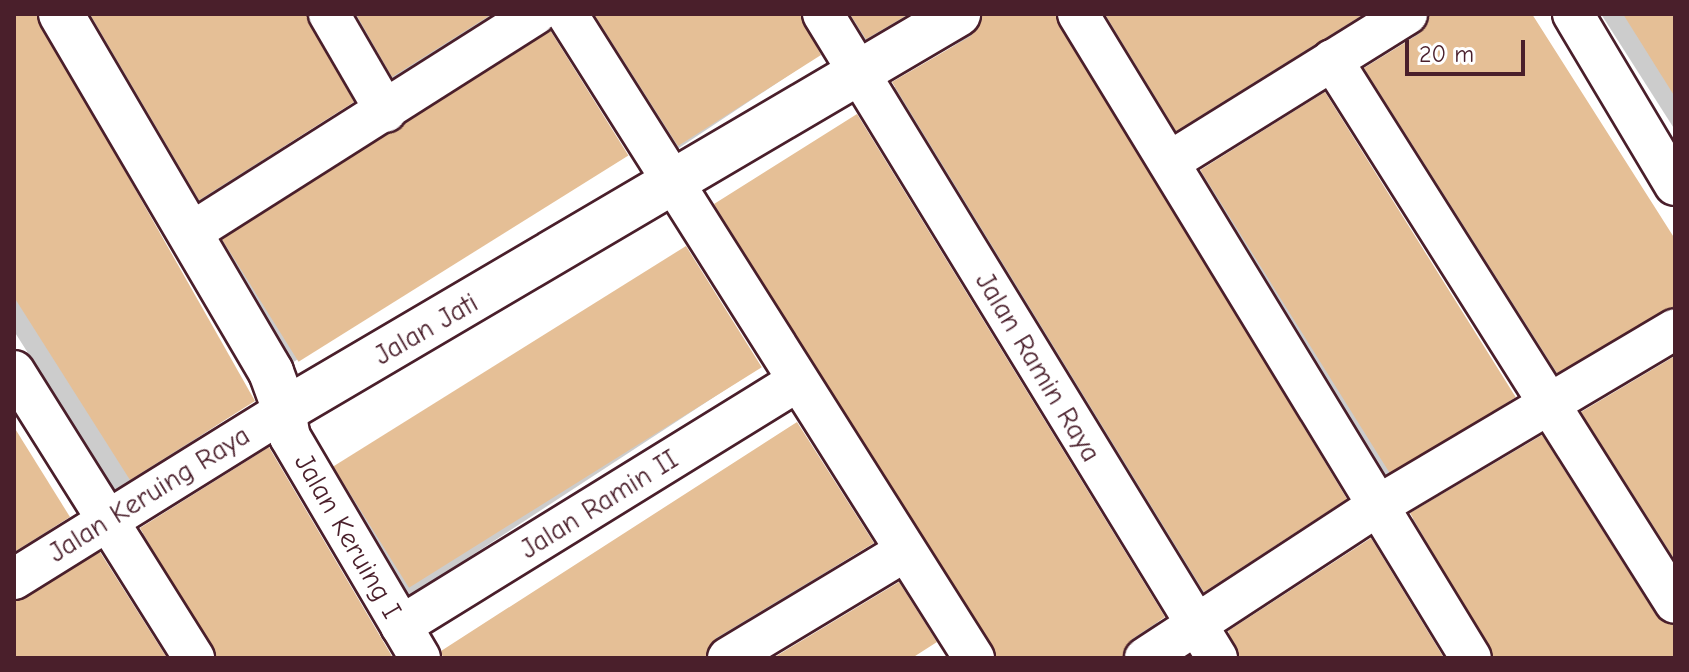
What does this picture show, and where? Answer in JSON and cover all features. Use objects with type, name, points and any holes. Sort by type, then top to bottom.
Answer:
[{"type":"street","points":[[61,14],[271,372],[285,410]]},
{"type":"street","points":[[329,14],[386,112]]},
{"type":"street","points":[[189,234],[386,112],[535,14]]},
{"type":"street","points":[[567,14],[679,184],[797,381],[974,658]]},
{"type":"street","name":"Jalan Ramin Raya","points":[[823,14],[1207,642]]},
{"type":"street","name":"Jalan Jati","points":[[285,410],[679,184],[958,14]]},
{"type":"street","points":[[1078,14],[1171,161],[1471,658]]},
{"type":"street","points":[[1171,161],[1407,14]]},
{"type":"street","points":[[1573,14],[1675,185]]},
{"type":"street","points":[[1332,60],[1675,603]]},
{"type":"street","points":[[1145,658],[1207,642],[1379,505],[1675,329]]},
{"type":"street","points":[[14,371],[194,658]]},
{"type":"street","name":"Jalan Ramin II","points":[[411,642],[797,381]]},
{"type":"street","name":"Jalan Keruing Raya","points":[[14,579],[285,410]]},
{"type":"street","name":"Jalan Keruing I","points":[[285,410],[290,437],[411,642]]},
{"type":"street","points":[[728,658],[904,552]]},
{"type":"building","points":[[14,14],[36,14],[255,401],[130,480],[14,297]]},
{"type":"building","points":[[90,14],[306,14],[354,102],[199,200]]},
{"type":"building","points":[[356,14],[492,14],[392,77]]},
{"type":"building","points":[[594,14],[800,14],[821,55],[678,146]]},
{"type":"building","points":[[850,14],[909,14],[866,39]]},
{"type":"building","points":[[983,14],[1055,14],[1347,499],[1204,592],[892,82],[971,36]]},
{"type":"building","points":[[1105,14],[1364,14],[1176,131]]},
{"type":"building","points":[[1430,14],[1532,14],[1675,239],[1675,306],[1557,373],[1364,68],[1419,34]]},
{"type":"building","points":[[1623,14],[1675,14],[1675,97]]},
{"type":"building","points":[[550,30],[628,156],[299,362],[220,236]]},
{"type":"building","points":[[1325,92],[1516,397],[1391,475],[1200,170]]},
{"type":"building","points":[[857,114],[1165,617],[1132,639],[1122,658],[997,658],[714,204]]},
{"type":"building","points":[[686,246],[762,367],[409,588],[333,466]]},
{"type":"building","points":[[1675,356],[1675,560],[1581,412]]},
{"type":"building","points":[[797,422],[874,543],[716,638],[705,658],[443,658],[441,651]]},
{"type":"building","points":[[14,427],[70,517],[14,552]]},
{"type":"building","points":[[1542,435],[1656,615],[1675,626],[1675,658],[1494,658],[1410,513]]},
{"type":"building","points":[[269,447],[393,658],[217,658],[140,528]]},
{"type":"building","points":[[1371,538],[1444,658],[1240,658],[1228,631]]},
{"type":"building","points":[[100,552],[167,658],[14,658],[14,602]]},
{"type":"building","points":[[899,582],[937,642],[912,658],[773,658]]}]
